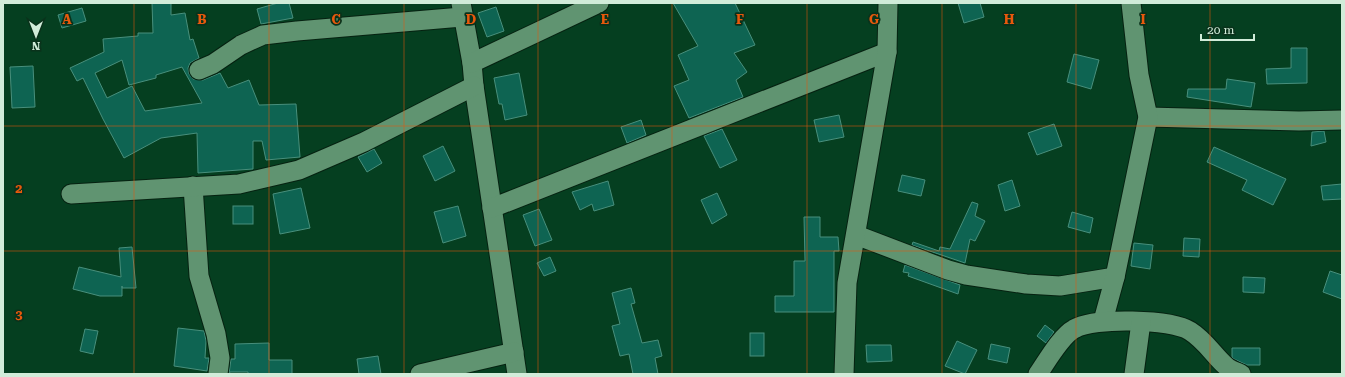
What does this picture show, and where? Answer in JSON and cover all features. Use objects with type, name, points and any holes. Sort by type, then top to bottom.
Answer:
[{"type":"street","points":[[472,63],[599,3]]},
{"type":"street","points":[[844,374],[847,283],[887,52],[888,3]]},
{"type":"street","points":[[1103,321],[1115,277],[1148,117],[1139,75],[1131,3]]},
{"type":"street","points":[[199,70],[213,64],[241,45],[263,35],[461,10],[472,63],[474,86],[517,374]]},
{"type":"street","points":[[492,208],[887,52]]},
{"type":"street","points":[[71,194],[239,184],[298,170],[364,142],[474,86]]},
{"type":"street","points":[[1148,117],[1299,121],[1342,120]]},
{"type":"street","points":[[193,186],[199,276],[216,334],[220,358],[218,374]]},
{"type":"street","points":[[856,235],[948,270],[966,275],[1026,284],[1060,286],[1115,277]]},
{"type":"street","points":[[1038,374],[1073,329],[1084,324],[1103,321],[1168,324],[1189,330],[1205,342],[1227,367],[1241,374]]},
{"type":"street","points":[[1134,374],[1141,322]]},
{"type":"street","points":[[420,374],[514,352]]},
{"type":"building","points":[[152,3],[171,3],[171,15],[185,13],[190,40],[193,39],[199,58],[190,63],[188,68],[189,74],[193,79],[203,80],[220,73],[228,88],[249,80],[259,105],[296,104],[300,157],[266,160],[262,141],[253,141],[253,169],[198,173],[197,133],[161,138],[124,158],[83,78],[77,81],[70,68],[104,52],[103,39],[138,36],[138,33],[153,33]],"holes":[[[122,60],[129,85],[156,78],[156,75],[182,67],[202,103],[145,111],[132,86],[107,98],[95,73]]]},
{"type":"building","points":[[278,3],[289,3],[293,18],[261,24],[257,9]]},
{"type":"building","points":[[673,3],[735,3],[755,45],[734,53],[747,72],[736,80],[743,97],[689,118],[674,86],[689,80],[678,55],[698,46]]},
{"type":"building","points":[[958,3],[980,3],[984,17],[964,23]]},
{"type":"building","points":[[496,7],[504,31],[487,37],[478,13]]},
{"type":"building","points":[[82,8],[86,21],[62,28],[58,15]]},
{"type":"building","points":[[1291,48],[1307,48],[1307,83],[1267,84],[1266,69],[1291,68]]},
{"type":"building","points":[[1074,54],[1099,60],[1091,89],[1067,82]]},
{"type":"building","points":[[33,66],[35,107],[12,108],[10,67]]},
{"type":"building","points":[[519,73],[527,115],[505,120],[502,104],[499,104],[494,78]]},
{"type":"building","points":[[1227,79],[1255,83],[1251,107],[1187,97],[1188,89],[1226,89]]},
{"type":"building","points":[[839,115],[844,137],[819,142],[814,120]]},
{"type":"building","points":[[641,120],[646,135],[627,143],[621,127]]},
{"type":"building","points":[[1054,124],[1062,146],[1037,155],[1028,133]]},
{"type":"building","points":[[722,129],[737,160],[720,168],[704,136]]},
{"type":"building","points":[[1324,131],[1326,142],[1311,146],[1312,132]]},
{"type":"building","points":[[443,146],[455,171],[435,181],[423,156]]},
{"type":"building","points":[[1214,147],[1286,179],[1273,205],[1242,190],[1247,180],[1207,162]]},
{"type":"building","points":[[374,149],[382,163],[367,172],[358,157]]},
{"type":"building","points":[[902,175],[925,180],[921,196],[898,191]]},
{"type":"building","points":[[1012,180],[1020,206],[1005,211],[998,185]]},
{"type":"building","points":[[608,181],[614,205],[594,211],[592,204],[580,210],[572,192]]},
{"type":"building","points":[[1342,184],[1342,199],[1323,200],[1321,186]]},
{"type":"building","points":[[301,188],[310,228],[280,234],[273,194]]},
{"type":"building","points":[[717,193],[727,215],[712,224],[701,200]]},
{"type":"building","points":[[972,202],[978,204],[975,216],[985,221],[975,241],[970,239],[965,263],[912,245],[913,242],[939,251],[940,247],[950,249]]},
{"type":"building","points":[[233,206],[253,206],[253,224],[233,224]]},
{"type":"building","points":[[458,206],[466,236],[443,243],[434,212]]},
{"type":"building","points":[[539,209],[552,240],[535,246],[523,215]]},
{"type":"building","points":[[1072,212],[1093,218],[1090,233],[1068,227]]},
{"type":"building","points":[[804,217],[820,217],[820,237],[838,237],[839,251],[834,251],[834,312],[775,312],[775,296],[794,296],[794,261],[805,261]]},
{"type":"building","points":[[1184,238],[1200,239],[1199,257],[1183,256]]},
{"type":"building","points":[[1134,243],[1153,245],[1150,269],[1131,266]]},
{"type":"building","points":[[132,247],[136,288],[122,288],[122,296],[100,296],[73,289],[79,267],[121,277],[119,248]]},
{"type":"building","points":[[550,257],[556,271],[544,276],[537,263]]},
{"type":"building","points":[[905,265],[960,285],[958,294],[908,276],[909,273],[903,272]]},
{"type":"building","points":[[1330,271],[1342,275],[1342,299],[1323,292]]},
{"type":"building","points":[[1243,277],[1265,278],[1264,293],[1243,292]]},
{"type":"building","points":[[631,288],[635,303],[631,304],[642,343],[658,340],[662,356],[655,358],[658,374],[633,374],[629,354],[620,356],[612,326],[620,324],[612,293]]},
{"type":"building","points":[[1045,325],[1054,332],[1046,343],[1037,336]]},
{"type":"building","points":[[178,328],[204,331],[206,341],[205,358],[209,358],[207,371],[174,366]]},
{"type":"building","points":[[85,329],[98,331],[93,354],[80,351]]},
{"type":"building","points":[[750,333],[764,333],[764,356],[750,356]]},
{"type":"building","points":[[957,341],[977,350],[965,374],[945,366]]},
{"type":"building","points":[[269,343],[269,360],[292,360],[292,374],[248,374],[248,372],[230,372],[229,374],[231,359],[235,359],[235,344]]},
{"type":"building","points":[[991,344],[1010,348],[1007,363],[988,359]]},
{"type":"building","points":[[866,345],[891,345],[892,361],[867,362]]},
{"type":"building","points":[[1232,348],[1260,348],[1260,365],[1247,365],[1234,359],[1232,357]]},
{"type":"building","points":[[378,356],[381,374],[359,374],[357,359]]}]
